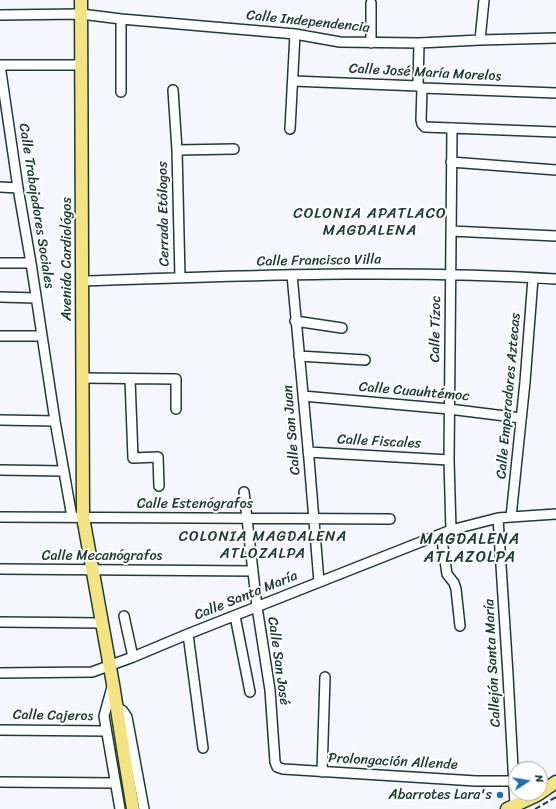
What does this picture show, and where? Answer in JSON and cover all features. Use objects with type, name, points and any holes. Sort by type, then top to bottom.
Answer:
[{"type":"main road","name":"Avenida Cardiológos","points":[[81,0],[83,378],[78,517],[93,570],[133,809]]},
{"type":"main road","points":[[511,807],[524,801]]},
{"type":"street","points":[[480,40],[484,0]]},
{"type":"street","points":[[371,3],[371,43]]},
{"type":"street","name":"Calle Independencia","points":[[0,15],[81,14],[121,19],[295,34],[340,42],[419,43],[556,38]]},
{"type":"street","points":[[121,19],[121,92]]},
{"type":"street","points":[[290,129],[295,34]]},
{"type":"street","points":[[419,43],[421,120],[425,127],[556,132]]},
{"type":"street","points":[[0,65],[81,65]]},
{"type":"street","name":"Calle Trabajadores Sociales","points":[[0,65],[55,420],[64,471],[78,517]]},
{"type":"street","name":"Calle José María Morelos","points":[[293,81],[556,93]]},
{"type":"street","name":"Cerrada Etólogos","points":[[173,90],[177,150],[180,278]]},
{"type":"street","name":"Calle Tízoc","points":[[451,530],[449,409],[452,128]]},
{"type":"street","name":"Cerrada Etólogos","points":[[177,150],[234,149]]},
{"type":"street","points":[[452,162],[556,170]]},
{"type":"street","points":[[0,188],[18,188]]},
{"type":"street","points":[[451,231],[556,236]]},
{"type":"street","points":[[0,263],[31,263]]},
{"type":"street","name":"Calle Francisco Villa","points":[[82,281],[360,274],[450,274],[556,279]]},
{"type":"street","name":"Calle San Juan","points":[[292,275],[319,582]]},
{"type":"street","name":"Calle Emperadores Aztecas","points":[[512,517],[533,278]]},
{"type":"street","points":[[0,297],[36,298]]},
{"type":"street","points":[[296,321],[342,328]]},
{"type":"street","points":[[0,336],[42,336]]},
{"type":"street","points":[[299,356],[364,360]]},
{"type":"street","points":[[83,378],[176,379],[176,409]]},
{"type":"street","points":[[130,379],[133,458],[158,457],[159,486]]},
{"type":"street","name":"Calle Cuauhtémoc","points":[[303,396],[449,409],[521,418]]},
{"type":"street","points":[[0,420],[55,420]]},
{"type":"street","name":"Calle Fiscales","points":[[308,452],[449,460]]},
{"type":"street","points":[[0,470],[64,471]]},
{"type":"street","name":"Calle San José","points":[[244,492],[257,607],[270,690],[275,762]]},
{"type":"street","name":"Calle Santa María","points":[[0,673],[92,672],[451,530],[498,518],[556,514]]},
{"type":"street","name":"Calle Estenógrafos","points":[[0,517],[390,519]]},
{"type":"street","name":"Callejón Santa María","points":[[498,518],[513,761]]},
{"type":"street","points":[[441,534],[447,574],[454,583],[456,589],[460,626]]},
{"type":"street","name":"Calle Mecanógrafos","points":[[0,569],[253,571]]},
{"type":"street","points":[[124,616],[133,657]]},
{"type":"street","points":[[234,616],[250,692]]},
{"type":"street","points":[[0,622],[102,623]]},
{"type":"street","points":[[188,634],[204,748]]},
{"type":"street","points":[[322,772],[325,677]]},
{"type":"street","points":[[113,684],[104,716],[120,809]]},
{"type":"street","points":[[116,707],[123,711],[127,717],[144,809]]},
{"type":"street","name":"Calle Cajeros","points":[[0,730],[106,731]]},
{"type":"street","name":"Prolongación Allende","points":[[275,762],[277,767],[283,769],[476,781],[508,781]]},
{"type":"street","points":[[0,782],[115,783]]},
{"type":"railway","points":[[535,809],[556,797]]},
{"type":"place","name":"Abarrotes Lara's","points":[[500,795]]},
{"type":"district","name":"COLONIA APATLACO MAGDALENA","points":[[370,222]]},
{"type":"district","name":"COLONIA MAGDALENA ATLOZALPA","points":[[263,546]]},
{"type":"district","name":"MAGDALENA ATLAZOLPA","points":[[470,549]]}]
